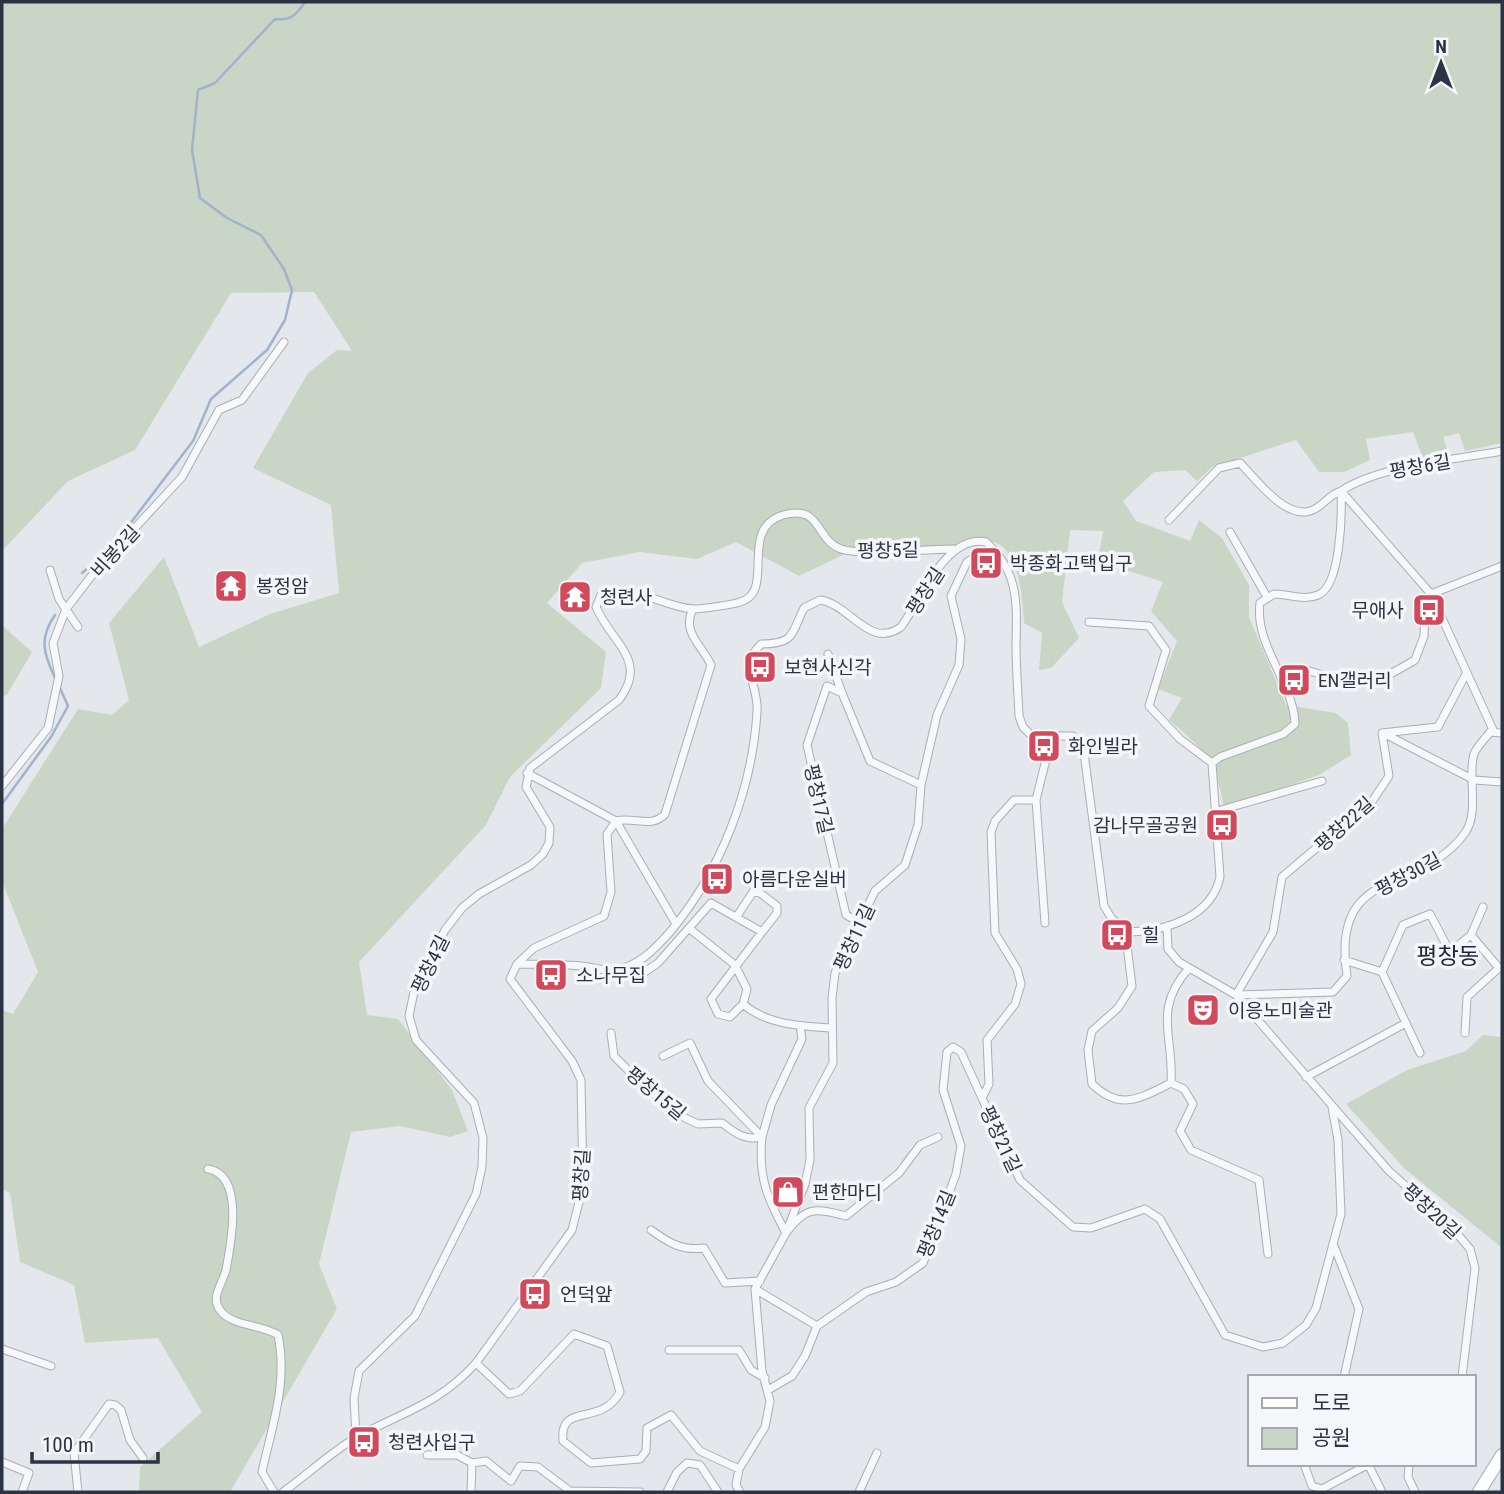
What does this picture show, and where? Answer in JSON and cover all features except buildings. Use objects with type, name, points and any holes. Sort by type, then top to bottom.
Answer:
[{"type":"main road","points":[[1479,1492],[1502,1455]]},
{"type":"street","name":"비봉2길","points":[[2,786],[48,728],[58,676],[53,643],[66,609],[96,570],[182,477],[219,410],[242,400],[284,342]]},
{"type":"street","name":"평창6길","points":[[1169,520],[1219,468],[1240,463],[1288,509],[1307,512],[1322,504],[1330,494],[1375,473],[1502,451]]},
{"type":"street","points":[[1341,491],[1431,594],[1498,732]]},
{"type":"street","points":[[1212,763],[1220,757],[1283,734],[1295,724],[1294,712],[1259,612],[1260,603],[1267,597],[1287,594],[1308,598],[1320,595],[1330,586],[1336,560],[1341,491]]},
{"type":"street","name":"평창5길","points":[[527,773],[618,700],[629,686],[633,673],[625,650],[604,626],[596,607],[601,595],[611,590],[632,591],[693,609],[741,602],[752,595],[763,527],[780,516],[799,512],[809,516],[841,549],[859,552],[953,550]]},
{"type":"street","points":[[1230,532],[1267,597]]},
{"type":"street","name":"평창길","points":[[283,1492],[356,1438],[443,1395],[477,1363],[572,1230],[583,1186],[581,1080],[572,1061],[513,986],[510,979],[517,964],[614,970],[646,957],[676,924],[716,866],[746,775],[756,729],[758,703],[747,665],[751,653],[761,644],[779,644],[794,634],[804,608],[814,601],[826,601],[875,633],[895,631],[907,618],[953,550],[972,541],[986,542],[992,548]]},
{"type":"street","points":[[992,548],[1012,579],[1018,603],[1016,644],[1023,727],[1032,736],[1073,736],[1083,745],[1094,809],[1104,906],[1112,919],[1125,929],[1144,932],[1167,926],[1208,905],[1217,891],[1220,877],[1212,763]]},
{"type":"street","name":"평창11길","points":[[755,1289],[786,1233],[805,1184],[810,1160],[809,1108],[833,1063],[835,973],[875,891],[905,865],[918,825],[922,785],[937,715],[959,665],[961,639],[951,596],[967,562],[992,548]]},
{"type":"street","points":[[1281,679],[1302,669],[1355,685],[1377,682],[1415,660],[1424,636],[1425,604],[1431,594],[1502,566]]},
{"type":"street","points":[[50,570],[59,599],[78,627]]},
{"type":"street","points":[[517,964],[534,948],[604,916],[611,892],[607,834],[616,821],[626,818],[649,822],[660,820],[665,814],[711,665],[692,636],[688,621],[693,609]]},
{"type":"street","points":[[1089,622],[1149,626],[1166,650],[1149,706],[1180,739],[1212,763]]},
{"type":"street","points":[[828,654],[870,761],[922,785]]},
{"type":"street","points":[[1382,733],[1438,727],[1467,672]]},
{"type":"street","name":"평창17길","points":[[842,693],[827,686],[807,745],[846,915],[859,922]]},
{"type":"street","name":"평창30길","points":[[1236,995],[1333,992],[1347,976],[1344,960],[1345,932],[1357,903],[1393,879],[1444,856],[1467,831],[1474,780],[1474,754],[1490,732],[1498,732]]},
{"type":"street","points":[[1382,733],[1474,780],[1502,782]]},
{"type":"street","name":"평창22길","points":[[1236,995],[1273,932],[1282,877],[1373,800],[1390,776],[1382,733]]},
{"type":"street","points":[[1045,923],[1036,800],[1052,735]]},
{"type":"street","points":[[527,773],[616,821],[676,924]]},
{"type":"street","name":"평창4길","points":[[356,1438],[354,1398],[359,1371],[415,1316],[476,1194],[483,1138],[474,1103],[416,1040],[409,1016],[414,992],[445,930],[462,908],[489,888],[531,865],[549,843],[550,827],[529,794],[527,773]]},
{"type":"street","points":[[1214,812],[1322,781]]},
{"type":"street","name":"평창21길","points":[[1036,800],[1014,800],[995,821],[991,832],[995,933],[1017,969],[1021,984],[1015,1004],[987,1040],[989,1084],[982,1098],[1020,1180],[1060,1219],[1073,1227],[1091,1228],[1145,1209],[1160,1219],[1216,1324],[1225,1335],[1240,1342],[1263,1347],[1283,1343],[1301,1331],[1316,1308],[1341,1214],[1338,1140],[1332,1107]]},
{"type":"street","points":[[690,929],[735,965],[747,989],[744,1004],[730,1017],[718,1014],[711,999],[735,965],[777,913],[777,906],[760,893],[753,892],[737,916]]},
{"type":"street","points":[[621,968],[636,978],[658,963],[711,904],[762,932]]},
{"type":"street","points":[[1382,972],[1403,925],[1430,914],[1450,952],[1471,935],[1483,907]]},
{"type":"street","name":"평창20길","points":[[1167,926],[1168,949],[1189,968],[1236,995],[1389,1171],[1449,1224],[1470,1249],[1475,1268],[1462,1375]]},
{"type":"street","points":[[1125,929],[1132,986],[1118,1008],[1092,1031],[1088,1050],[1092,1084],[1113,1101],[1147,1095],[1171,1083]]},
{"type":"street","points":[[1465,1032],[1467,997],[1501,968],[1471,935]]},
{"type":"street","points":[[1344,960],[1382,972],[1420,1053]]},
{"type":"street","points":[[1171,1083],[1166,1020],[1174,985],[1189,968]]},
{"type":"street","points":[[744,1004],[757,1017],[800,1026],[832,1028]]},
{"type":"street","points":[[1306,1077],[1406,1023]]},
{"type":"street","points":[[786,1233],[770,1204],[759,1167],[762,1137],[771,1105],[802,1039],[800,1026]]},
{"type":"street","name":"평창15길","points":[[611,1033],[614,1056],[650,1092],[671,1103],[685,1118],[698,1124],[722,1123],[738,1136],[753,1139],[762,1137]]},
{"type":"street","name":"평창15길","points":[[663,1056],[690,1043],[708,1081],[762,1137]]},
{"type":"street","name":"평창14길","points":[[817,1326],[866,1292],[896,1282],[923,1263],[956,1174],[961,1146],[943,1090],[947,1052],[953,1047],[961,1052],[982,1098]]},
{"type":"street","points":[[1171,1083],[1184,1089],[1193,1104],[1180,1131],[1191,1150],[1259,1180],[1268,1254]]},
{"type":"street","name":"평창11길","points":[[786,1233],[800,1215],[819,1209],[846,1216],[899,1173],[920,1144],[938,1137]]},
{"type":"street","points":[[208,1168],[217,1170],[224,1177],[230,1187],[233,1206],[226,1271],[216,1300],[219,1310],[229,1319],[268,1328],[278,1335],[281,1346],[283,1366],[278,1414],[262,1472],[274,1492]]},
{"type":"street","points":[[651,1230],[671,1245],[691,1250],[704,1248],[725,1283],[760,1281]]},
{"type":"street","points":[[1334,1245],[1359,1309],[1344,1375]]},
{"type":"street","points":[[755,1289],[817,1326],[805,1356],[792,1376],[768,1390]]},
{"type":"street","points":[[740,1492],[736,1485],[739,1469],[765,1427],[768,1390],[755,1289]]},
{"type":"street","points":[[477,1363],[509,1394],[520,1391],[574,1334],[607,1346],[620,1392],[613,1405],[602,1412],[575,1416],[568,1421],[562,1433],[563,1441],[591,1463],[640,1459],[646,1451],[647,1428],[671,1415],[700,1451],[739,1469]]},
{"type":"street","points":[[2,1349],[51,1366]]},
{"type":"street","points":[[669,1350],[739,1350],[751,1370],[765,1378]]},
{"type":"street","points":[[78,1492],[75,1453],[109,1404],[116,1405],[121,1410],[130,1440],[142,1458]]},
{"type":"street","points":[[859,1492],[877,1453]]},
{"type":"street","points":[[427,1455],[457,1455],[471,1463],[486,1461],[511,1481],[520,1466],[538,1467],[570,1491],[640,1492]]},
{"type":"street","points":[[2,1462],[29,1473],[22,1492]]},
{"type":"street","points":[[471,1463],[471,1492]]},
{"type":"street","points":[[667,1492],[677,1472],[687,1463],[700,1465],[718,1492]]},
{"type":"street","points":[[1305,1466],[1312,1486],[1322,1489],[1367,1466]]},
{"type":"street","points":[[1369,1466],[1382,1492]]},
{"type":"street","points":[[1409,1466],[1408,1476],[1415,1492]]},
{"type":"green space","points":[[2,2],[1502,2],[1502,443],[1465,451],[1459,433],[1443,437],[1449,454],[1423,458],[1413,432],[1366,439],[1370,460],[1344,472],[1319,472],[1296,440],[1212,467],[1197,481],[1185,470],[1154,472],[1123,501],[1136,521],[1190,541],[1199,520],[1222,538],[1249,585],[1249,617],[1286,705],[1336,713],[1348,723],[1351,755],[1319,775],[1224,809],[1217,779],[1207,758],[1169,720],[1182,698],[1158,689],[1177,641],[1151,611],[1163,582],[1098,561],[1103,531],[1070,530],[1062,602],[1079,638],[1051,668],[1039,670],[1042,633],[1024,623],[1016,570],[1004,548],[994,542],[967,542],[955,548],[864,545],[799,576],[736,542],[697,559],[640,552],[582,563],[547,603],[606,652],[601,688],[510,777],[486,825],[359,962],[367,1015],[398,1019],[452,1090],[468,1131],[450,1137],[400,1126],[351,1132],[319,1264],[337,1309],[230,1492],[139,1492],[140,1467],[202,1412],[158,1338],[85,1343],[74,1285],[20,1262],[10,1193],[2,1189],[2,1010],[13,1014],[38,972],[2,881],[2,829],[78,709],[112,715],[129,700],[109,623],[164,557],[199,647],[270,614],[339,593],[331,505],[253,468],[308,373],[337,350],[352,351],[314,292],[231,293],[135,450],[68,481],[2,551]]},
{"type":"green space","points":[[2,625],[32,652],[7,695],[2,696]]},
{"type":"green space","points":[[1483,1035],[1502,1037],[1502,1248],[1404,1168],[1346,1104],[1407,1070],[1466,1051]]},
{"type":"waterway","points":[[82,573],[101,557],[126,529],[193,441],[211,399],[267,350],[285,320],[292,290],[284,269],[261,235],[227,218],[200,198],[192,150],[198,90],[215,83],[275,19],[293,16],[305,2]]},
{"type":"waterway","points":[[55,615],[46,632],[45,647],[48,663],[56,680]]},
{"type":"waterway","points":[[2,804],[51,737],[68,706],[59,686]]},
{"type":"place","name":"박종화고택입구","points":[[986,563]]},
{"type":"place","name":"봉정암","points":[[231,586]]},
{"type":"place","name":"청련사","points":[[575,597]]},
{"type":"place","name":"무애사","points":[[1429,610]]},
{"type":"place","name":"보현사신각","points":[[760,667]]},
{"type":"place","name":"EN갤러리","points":[[1294,680]]},
{"type":"place","name":"화인빌라","points":[[1044,746]]},
{"type":"place","name":"감나무골공원","points":[[1222,825]]},
{"type":"place","name":"아름다운실버","points":[[717,879]]},
{"type":"place","name":"힐","points":[[1117,935]]},
{"type":"place","name":"소나무집","points":[[551,975]]},
{"type":"place","name":"이응노미술관","points":[[1203,1010]]},
{"type":"place","name":"편한마디","points":[[788,1192]]},
{"type":"place","name":"언덕앞","points":[[535,1294]]},
{"type":"place","name":"청련사입구","points":[[364,1442]]},
{"type":"district","name":"평창동","points":[[1448,956]]}]
